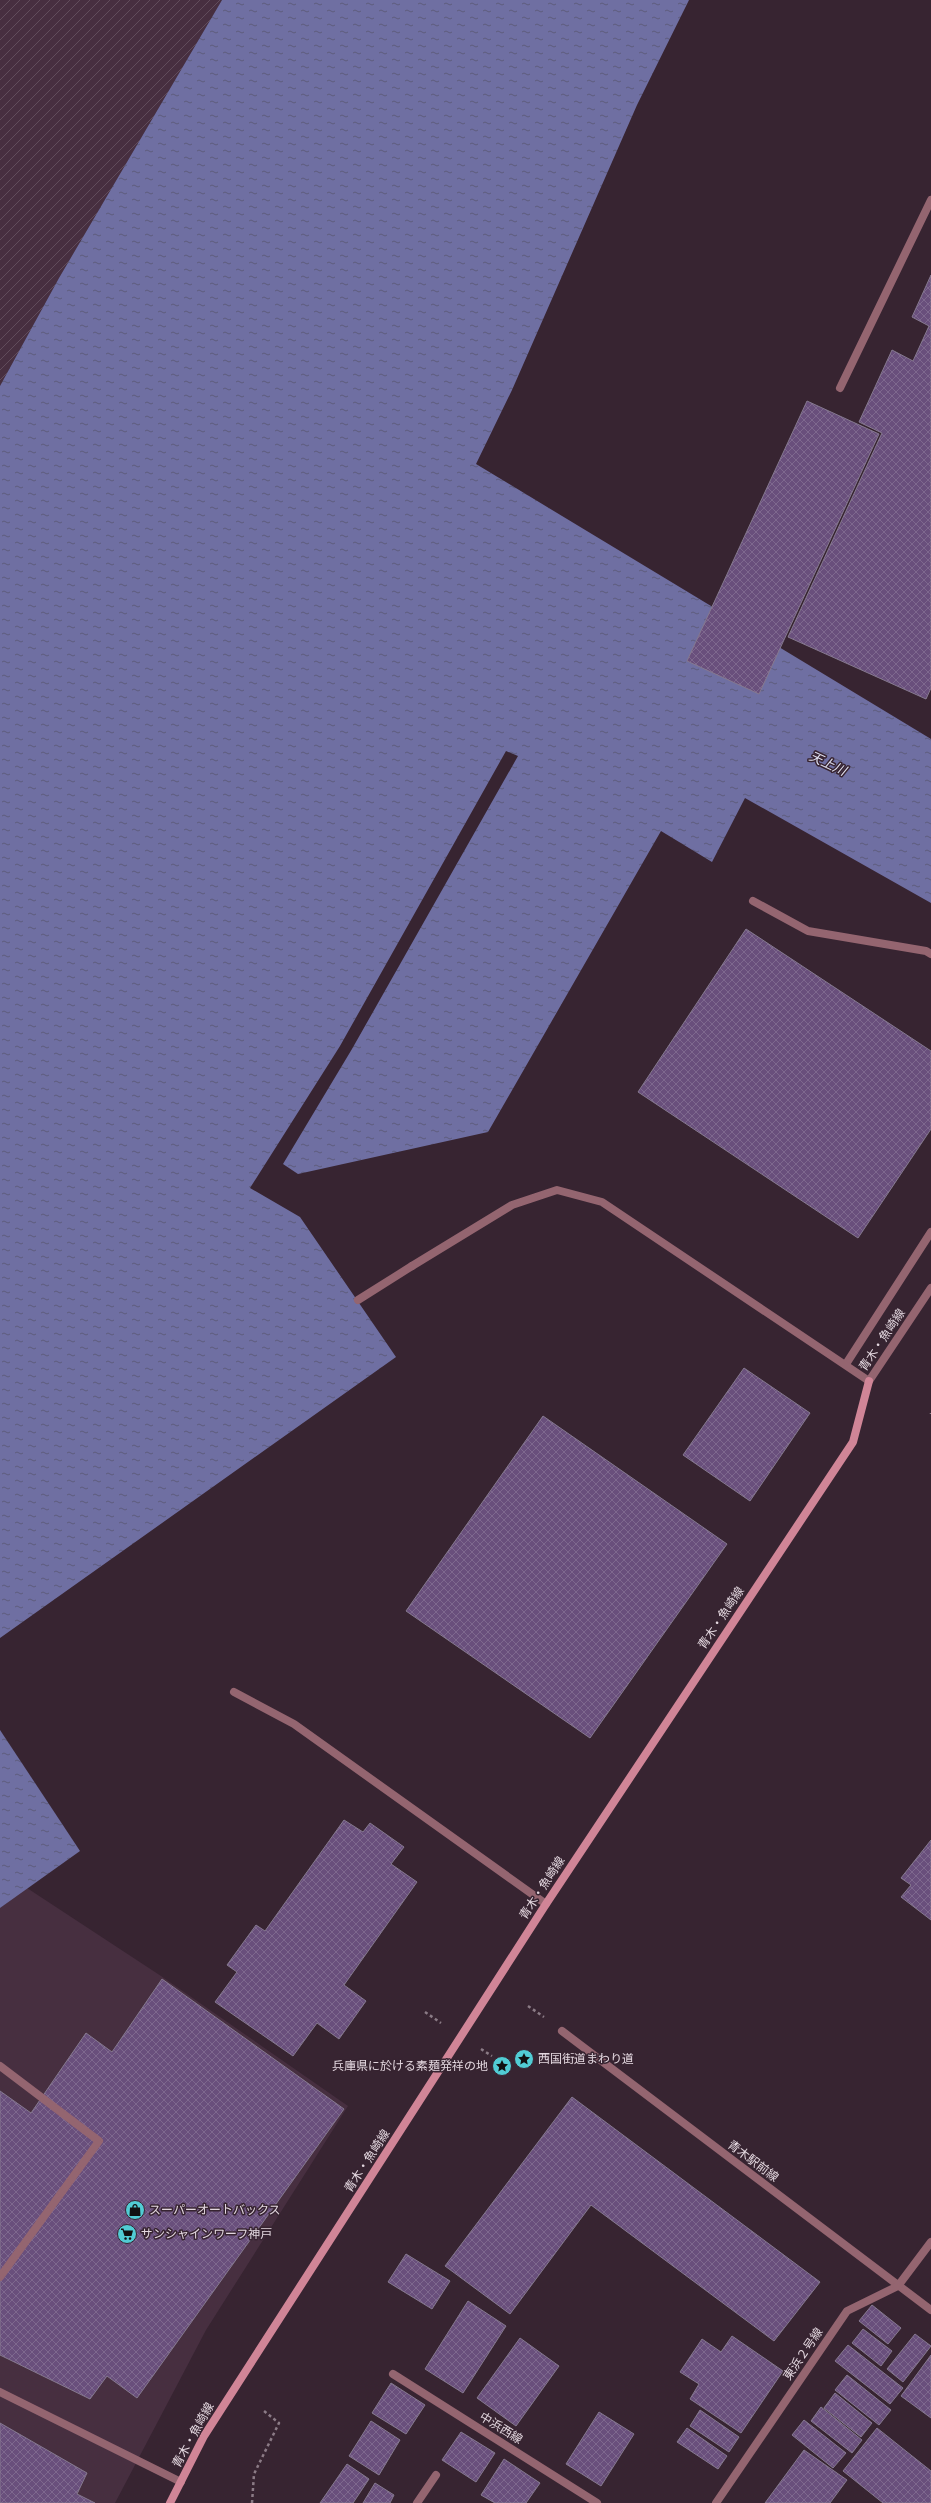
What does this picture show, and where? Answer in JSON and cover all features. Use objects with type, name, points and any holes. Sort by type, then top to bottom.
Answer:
[{"type":"street","points":[[840,388],[931,200]]},
{"type":"street","points":[[753,901],[808,931],[926,951],[931,954]]},
{"type":"street","points":[[358,1300],[512,1205],[557,1190],[602,1202],[846,1364],[869,1381]]},
{"type":"street","points":[[846,1364],[931,1232]]},
{"type":"street","name":"青木・魚崎線","points":[[170,2503],[204,2436],[546,1904],[853,1442],[869,1381],[931,1288]]},
{"type":"street","points":[[234,1692],[294,1724],[546,1904]]},
{"type":"street","name":"青木駅前線","points":[[562,2031],[931,2310]]},
{"type":"street","points":[[0,2066],[99,2141],[0,2278]]},
{"type":"street","name":"東浜２号線","points":[[716,2503],[847,2311],[898,2286],[931,2242]]},
{"type":"street","name":"中浜西線","points":[[393,2374],[597,2503]]},
{"type":"street","points":[[0,2392],[181,2482]]},
{"type":"street","points":[[417,2503],[436,2475]]},
{"type":"path","points":[[252,2503],[254,2474],[279,2423],[264,2411]]},
{"type":"shaded area","points":[[0,0],[222,0],[59,278],[0,386]]},
{"type":"shaded area","name":"サンシャインワーフ神戸","points":[[27,1888],[161,1976],[348,2106],[206,2330],[115,2503],[0,2503],[0,1908]]},
{"type":"water","name":"天上川","points":[[222,0],[689,0],[637,105],[512,390],[476,464],[931,739],[931,903],[745,798],[712,862],[661,831],[488,1132],[298,1174],[283,1164],[352,1049],[518,756],[506,751],[340,1046],[250,1188],[300,1217],[396,1357],[0,1638],[0,386],[59,278]]},
{"type":"water","points":[[0,1730],[80,1851],[0,1908]]},
{"type":"building","points":[[931,275],[931,688],[926,699],[788,637],[882,433],[859,422],[892,350],[913,361],[929,326],[912,317]]},
{"type":"building","points":[[807,401],[879,434],[759,694],[687,661]]},
{"type":"building","points":[[746,929],[931,1051],[931,1129],[858,1238],[638,1092]]},
{"type":"building","points":[[744,1368],[810,1413],[750,1501],[683,1455]]},
{"type":"building","points":[[543,1416],[727,1544],[590,1738],[406,1611]]},
{"type":"building","points":[[344,1820],[363,1832],[370,1823],[404,1847],[391,1864],[417,1882],[344,1985],[366,2001],[339,2039],[317,2023],[293,2056],[215,2002],[237,1972],[227,1965],[256,1925],[265,1931]]},
{"type":"building","points":[[931,1840],[931,1920],[901,1897],[911,1885],[901,1878]]},
{"type":"building","name":"サンシャインワーフ神戸","points":[[162,1979],[344,2109],[137,2398],[107,2376],[90,2399],[0,2355],[0,2091],[31,2113],[86,2033],[112,2052]]},
{"type":"building","points":[[572,2097],[820,2282],[774,2341],[591,2205],[510,2314],[445,2266]]},
{"type":"building","points":[[406,2254],[450,2281],[432,2309],[388,2282]]},
{"type":"building","points":[[468,2301],[506,2326],[463,2393],[425,2369]]},
{"type":"building","points":[[872,2305],[901,2328],[888,2344],[859,2321]]},
{"type":"building","points":[[863,2329],[892,2351],[881,2366],[852,2343]]},
{"type":"building","points":[[915,2334],[931,2346],[903,2382],[887,2369]]},
{"type":"building","points":[[732,2336],[783,2371],[741,2433],[690,2399],[699,2384],[680,2372],[702,2339],[721,2352]]},
{"type":"building","points":[[520,2338],[559,2366],[516,2426],[477,2398]]},
{"type":"building","points":[[848,2345],[903,2388],[890,2404],[835,2361]]},
{"type":"building","points":[[931,2355],[931,2418],[901,2396]]},
{"type":"building","points":[[847,2375],[891,2410],[879,2425],[835,2390]]},
{"type":"building","points":[[391,2383],[425,2405],[406,2434],[372,2413]]},
{"type":"building","points":[[835,2393],[872,2423],[861,2437],[824,2408]]},
{"type":"building","points":[[821,2407],[862,2440],[852,2453],[811,2421]]},
{"type":"building","points":[[700,2410],[739,2437],[729,2452],[690,2426]]},
{"type":"building","points":[[599,2412],[634,2434],[601,2486],[566,2464]]},
{"type":"building","points":[[804,2420],[846,2453],[833,2468],[792,2435]]},
{"type":"building","points":[[371,2421],[400,2440],[379,2475],[349,2456]]},
{"type":"building","points":[[0,2423],[87,2473],[77,2494],[95,2503],[0,2503]]},
{"type":"building","points":[[687,2428],[727,2456],[718,2469],[677,2442]]},
{"type":"building","points":[[877,2428],[931,2471],[931,2503],[883,2503],[843,2471]]},
{"type":"building","points":[[461,2432],[495,2453],[476,2482],[442,2460]]},
{"type":"building","points":[[804,2450],[847,2480],[830,2503],[765,2503]]},
{"type":"building","points":[[504,2459],[540,2483],[526,2503],[495,2503],[481,2495]]},
{"type":"building","points":[[347,2464],[369,2479],[353,2503],[320,2503]]},
{"type":"building","points":[[375,2483],[394,2495],[390,2503],[363,2503]]},
{"type":"place","name":"西国街道まわり道","points":[[524,2059]]},
{"type":"place","name":"兵庫県に於ける素麺発祥の地","points":[[502,2066]]},
{"type":"place","name":"スーパーオートバックス","points":[[135,2210]]},
{"type":"place","name":"サンシャインワーフ神戸","points":[[127,2234]]}]
